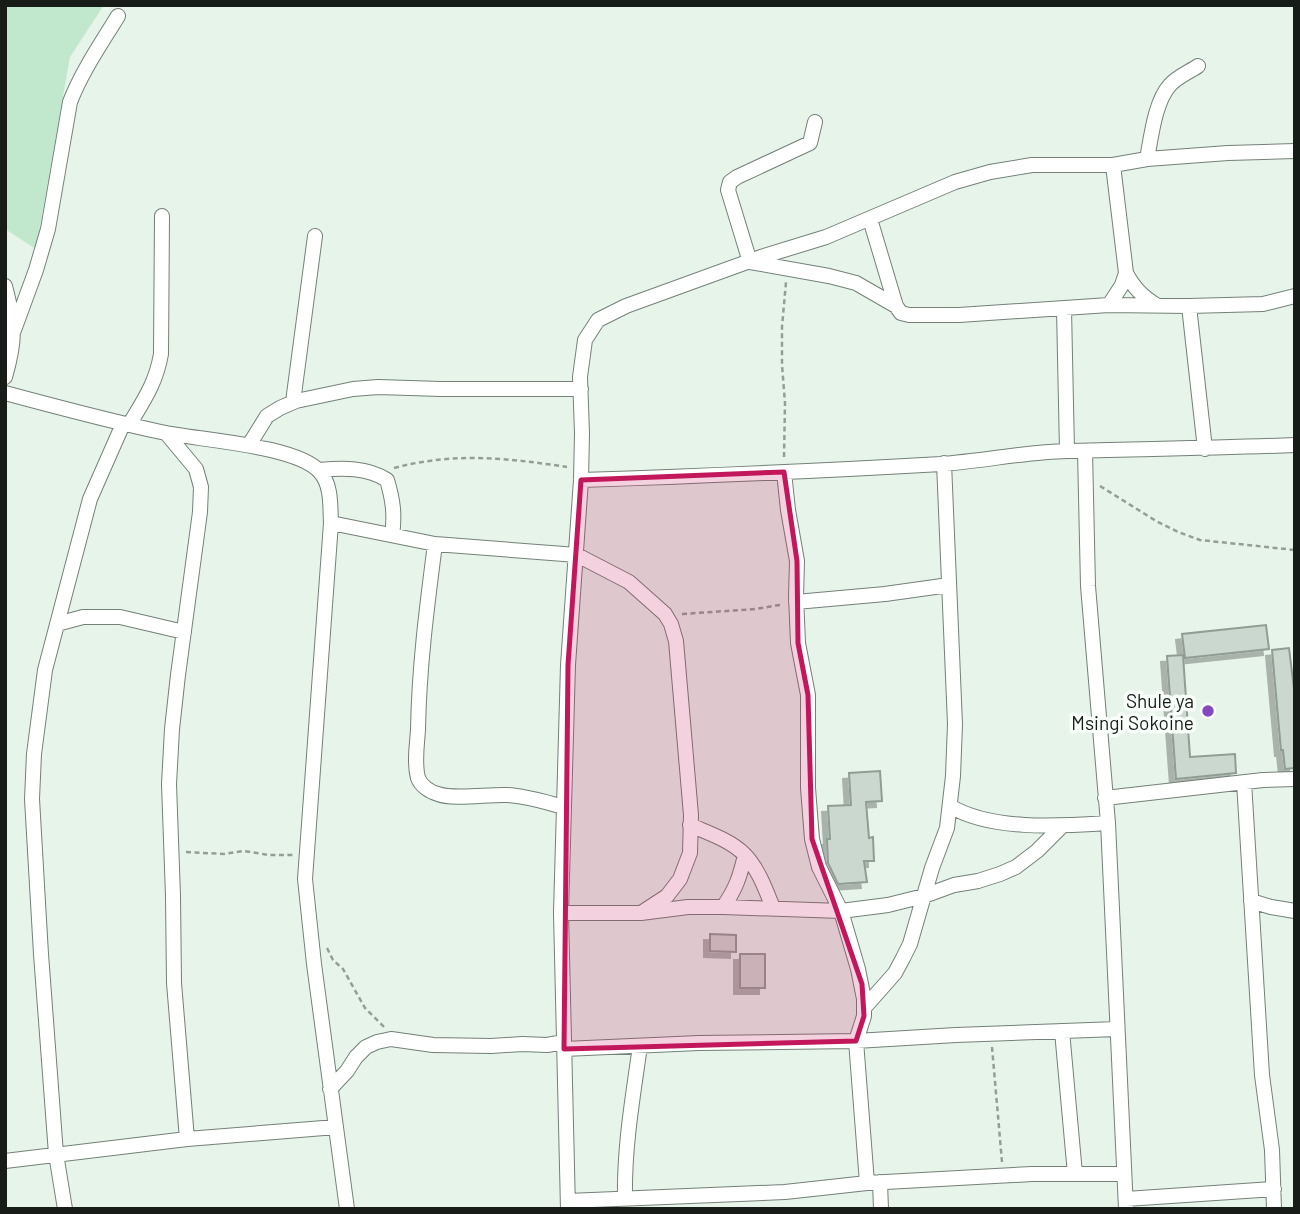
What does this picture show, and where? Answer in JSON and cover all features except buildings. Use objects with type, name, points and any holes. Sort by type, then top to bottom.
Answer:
[{"type":"street","points":[[5,377],[12,352],[14,330],[48,229],[70,102],[76,86],[118,16]]},
{"type":"street","points":[[1147,159],[1162,97],[1169,85],[1198,66]]},
{"type":"street","points":[[750,262],[728,190],[730,182],[810,143],[816,122]]},
{"type":"street","points":[[1124,1174],[874,1182],[785,1192],[625,1198],[568,1205],[561,913],[568,665],[581,475],[580,377],[585,340],[598,320],[626,306],[826,237],[956,182],[990,172],[1032,165],[1113,165],[1147,159],[1295,151]]},
{"type":"street","points":[[1113,165],[1126,273],[1133,286],[1158,306]]},
{"type":"street","points":[[65,1209],[57,1154],[32,799],[34,754],[45,670],[90,499],[126,424],[152,388],[158,373],[161,354],[162,216]]},
{"type":"street","points":[[870,219],[896,306],[901,313],[909,315],[1109,305],[1263,304],[1295,296]]},
{"type":"street","points":[[293,402],[315,236]]},
{"type":"street","points":[[750,262],[856,283],[896,306]]},
{"type":"street","points":[[1109,305],[1126,273]]},
{"type":"street","points":[[5,286],[14,330]]},
{"type":"street","points":[[1189,306],[1205,449]]},
{"type":"street","points":[[1064,309],[1066,451]]},
{"type":"street","points":[[249,445],[267,416],[280,408],[293,402],[353,389],[581,389]]},
{"type":"street","points":[[5,393],[166,433],[249,445],[299,458],[319,470],[327,482],[331,523],[305,879],[347,1209]]},
{"type":"street","points":[[166,433],[196,469],[201,487],[172,729],[169,784],[174,983],[187,1139]]},
{"type":"street","points":[[581,475],[784,472],[944,463],[1066,451],[1295,445]]},
{"type":"street","points":[[1086,451],[1088,586],[1108,823],[1126,1204],[1273,1189]]},
{"type":"street","points":[[864,1008],[895,973],[910,944],[932,868],[947,828],[955,724],[944,463]]},
{"type":"street","points":[[319,470],[341,468],[375,472],[387,480],[395,518],[392,535]]},
{"type":"street","points":[[784,472],[797,561],[798,643],[808,695],[808,788],[812,839],[820,867],[841,911],[862,984],[864,1016],[856,1041],[874,1182],[881,1209]]},
{"type":"street","points":[[331,523],[435,544],[577,555],[629,582],[665,614],[676,641],[690,853],[680,879],[667,896],[641,912]]},
{"type":"street","points":[[435,544],[419,687],[418,777],[427,789],[440,796],[506,795],[564,807]]},
{"type":"street","points":[[796,608],[949,585]]},
{"type":"street","points":[[57,624],[83,617],[104,616],[138,620],[184,632]]},
{"type":"street","points":[[1105,797],[1295,779]]},
{"type":"street","points":[[1244,782],[1262,1075],[1272,1150],[1274,1209]]},
{"type":"street","points":[[950,806],[989,822],[1062,826],[1108,823]]},
{"type":"street","points":[[690,825],[733,845],[745,855],[759,875],[773,908]]},
{"type":"street","points":[[561,913],[641,912],[688,907],[841,911],[888,905],[1016,867],[1062,826]]},
{"type":"street","points":[[723,907],[740,878],[745,855]]},
{"type":"street","points":[[1251,901],[1295,911]]},
{"type":"street","points":[[331,1089],[366,1047],[391,1039],[432,1045],[640,1046],[856,1041],[1117,1028]]},
{"type":"street","points":[[1062,1031],[1075,1174]]},
{"type":"street","points":[[625,1198],[630,1115],[640,1046]]},
{"type":"street","points":[[5,1161],[187,1139],[336,1127]]},
{"type":"path","points":[[784,472],[782,327],[787,268]]},
{"type":"path","points":[[375,472],[416,461],[454,457],[513,459],[581,475]]},
{"type":"path","points":[[1086,476],[1156,522],[1178,532],[1210,541],[1295,550]]},
{"type":"path","points":[[665,614],[709,613],[779,605],[796,608]]},
{"type":"path","points":[[172,852],[224,854],[244,851],[269,855],[306,855]]},
{"type":"path","points":[[311,941],[326,947],[333,960],[344,969],[365,1008],[401,1041]]},
{"type":"path","points":[[991,1034],[1003,1176]]},
{"type":"highlighted area","points":[[784,472],[797,561],[798,643],[808,695],[812,839],[862,984],[864,1016],[856,1041],[564,1049],[568,665],[581,480]]},
{"type":"green space","points":[[5,5],[104,5],[70,57],[36,249],[5,229]]},
{"type":"place","name":"Shule ya Msingi Sokoine","points":[[1208,711]]}]
